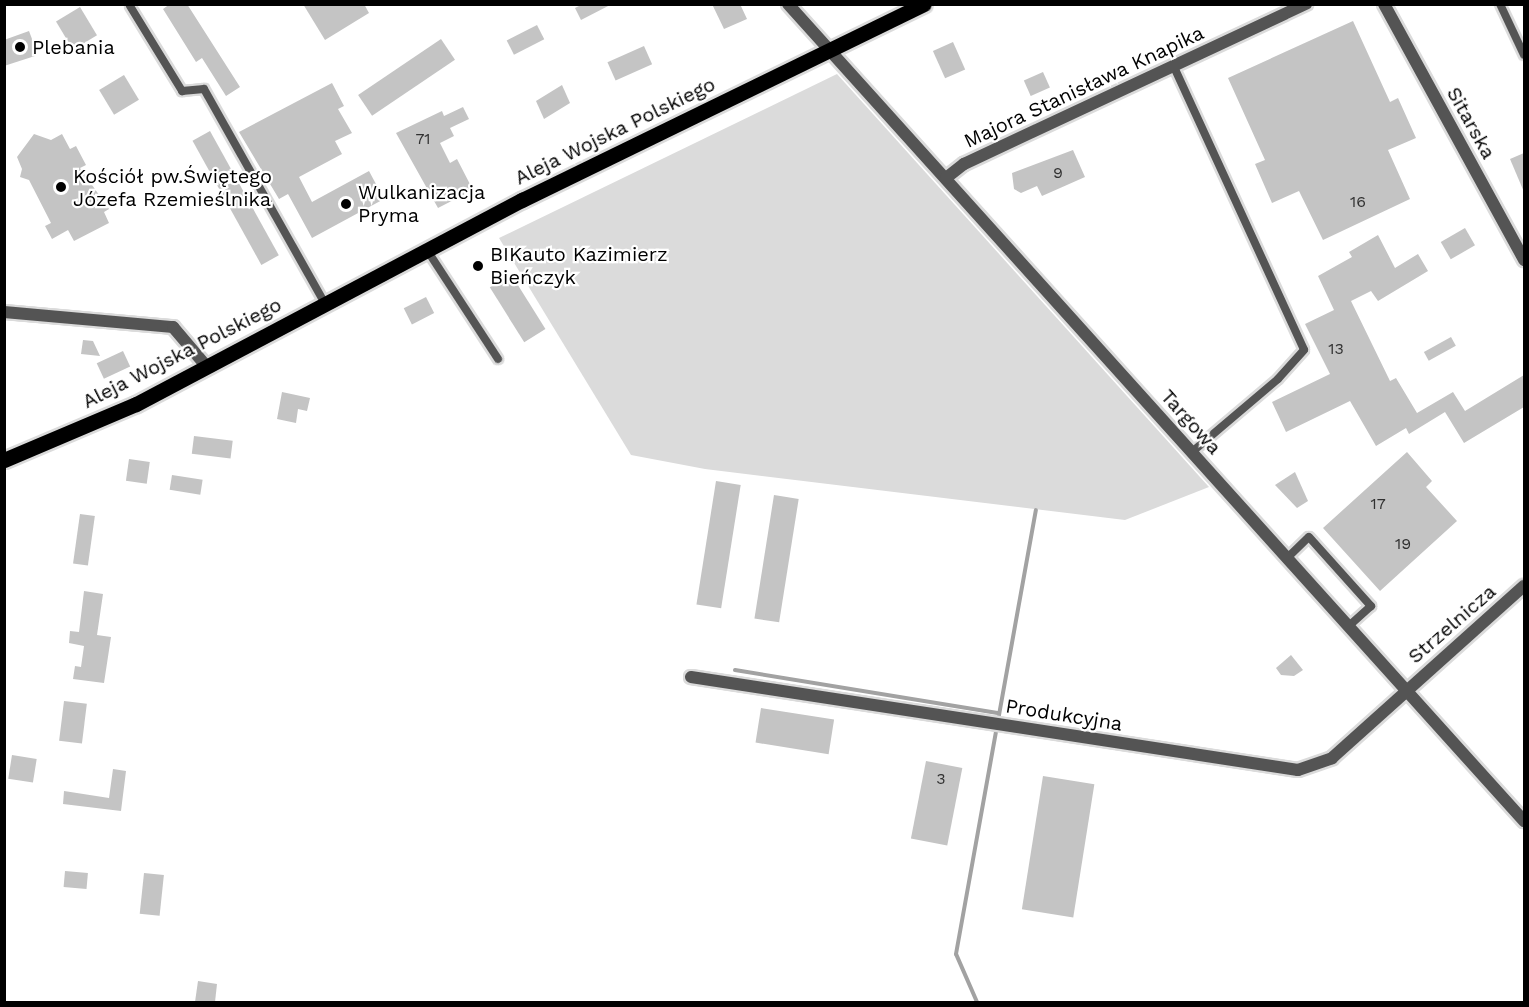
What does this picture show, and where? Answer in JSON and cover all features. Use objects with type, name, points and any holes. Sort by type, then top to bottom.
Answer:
[{"type":"main road","name":"Aleja Wojska Polskiego","points":[[4,460],[136,404],[427,248],[924,4]]},
{"type":"street","name":"Targowa","points":[[788,4],[1524,821]]},
{"type":"street","name":"Majora Stanisława Knapika","points":[[946,178],[963,164],[1306,4]]},
{"type":"street","name":"Sitarska","points":[[1384,4],[1524,260]]},
{"type":"street","points":[[4,312],[173,327],[207,367]]},
{"type":"street","name":"Strzelnicza","points":[[1406,691],[1524,586]]},
{"type":"street","name":"Produkcyjna","points":[[691,677],[1298,770],[1332,758],[1406,691]]},
{"type":"lane","points":[[1500,4],[1524,55]]},
{"type":"lane","points":[[130,6],[182,91],[204,89],[324,302]]},
{"type":"lane","points":[[1174,67],[1304,350],[1278,380],[1192,452]]},
{"type":"lane","points":[[427,248],[498,359]]},
{"type":"lane","points":[[1287,558],[1309,537],[1371,606],[1348,627]]},
{"type":"shaded area","points":[[837,74],[1209,487],[1125,520],[705,469],[631,455],[499,238]]},
{"type":"building","points":[[170,4],[187,4],[240,87],[226,96],[202,58],[196,62],[163,9]]},
{"type":"building","points":[[303,4],[364,4],[369,13],[325,40]]},
{"type":"building","points":[[583,4],[612,4],[581,20],[575,8]]},
{"type":"building","points":[[712,4],[740,4],[747,19],[724,29]]},
{"type":"building","points":[[80,7],[97,35],[73,50],[56,21]]},
{"type":"building","points":[[1353,21],[1390,102],[1398,98],[1416,138],[1388,150],[1410,199],[1323,240],[1299,191],[1272,203],[1255,164],[1265,160],[1228,78]]},
{"type":"building","points":[[537,25],[544,39],[514,55],[507,40]]},
{"type":"building","name":"Plebania","points":[[29,31],[38,55],[4,66],[4,40]]},
{"type":"building","points":[[441,39],[455,60],[372,116],[358,95]]},
{"type":"building","points":[[953,42],[965,69],[945,78],[933,51]]},
{"type":"building","points":[[644,46],[652,64],[616,81],[607,62]]},
{"type":"building","points":[[1043,72],[1050,88],[1031,96],[1024,81]]},
{"type":"building","points":[[124,75],[139,100],[114,115],[99,90]]},
{"type":"building","points":[[332,83],[344,106],[338,109],[352,133],[335,141],[342,154],[299,177],[312,202],[369,171],[384,199],[312,238],[288,194],[279,199],[239,132]]},
{"type":"building","points":[[562,85],[570,103],[544,119],[536,101]]},
{"type":"building","points":[[463,107],[469,119],[450,128],[454,136],[440,143],[450,163],[457,159],[473,190],[438,208],[396,133],[442,111],[444,116]]},
{"type":"building","points":[[210,131],[279,255],[261,265],[193,141]]},
{"type":"building","name":"Kościół pw.Świętego Józefa Rzemieślnika","points":[[34,134],[51,140],[62,134],[70,149],[76,146],[86,165],[80,168],[109,209],[104,212],[109,223],[74,241],[68,230],[52,239],[45,226],[51,223],[29,180],[20,177],[22,169],[17,157]]},
{"type":"building","points":[[1073,150],[1085,177],[1042,196],[1037,186],[1021,193],[1014,189],[1012,173]]},
{"type":"building","points":[[1524,153],[1524,192],[1510,159]]},
{"type":"building","points":[[1465,228],[1475,245],[1451,259],[1441,242]]},
{"type":"building","points":[[1378,235],[1395,268],[1418,254],[1428,271],[1378,301],[1371,291],[1351,301],[1390,381],[1396,378],[1417,413],[1453,392],[1465,411],[1524,375],[1524,407],[1464,443],[1445,412],[1409,434],[1406,428],[1376,446],[1350,401],[1286,432],[1272,402],[1330,374],[1305,324],[1334,310],[1318,276],[1352,257],[1349,252]]},
{"type":"building","points":[[511,274],[545,329],[524,342],[490,287]]},
{"type":"building","points":[[426,297],[434,313],[412,324],[404,308]]},
{"type":"building","points":[[1451,337],[1456,346],[1429,361],[1424,352]]},
{"type":"building","points":[[83,340],[93,341],[100,356],[81,354]]},
{"type":"building","points":[[123,351],[130,366],[104,379],[97,363]]},
{"type":"building","points":[[282,392],[310,398],[307,411],[298,409],[296,423],[277,419]]},
{"type":"building","points":[[194,436],[233,441],[231,459],[192,454]]},
{"type":"building","points":[[1407,452],[1432,481],[1426,487],[1457,521],[1380,591],[1323,528]]},
{"type":"building","points":[[129,459],[150,462],[147,484],[126,481]]},
{"type":"building","points":[[1295,472],[1308,501],[1297,508],[1275,485]]},
{"type":"building","points":[[172,475],[203,480],[200,495],[170,490]]},
{"type":"building","points":[[716,481],[741,485],[721,608],[696,604]]},
{"type":"building","points":[[774,495],[799,499],[779,622],[754,618]]},
{"type":"building","points":[[80,514],[95,516],[88,566],[73,564]]},
{"type":"building","points":[[84,591],[103,594],[97,635],[111,637],[104,683],[73,679],[75,666],[81,667],[84,646],[69,643],[70,631],[79,632]]},
{"type":"building","points":[[1291,655],[1303,670],[1294,676],[1281,675],[1276,668]]},
{"type":"building","points":[[64,701],[87,704],[82,744],[59,741]]},
{"type":"building","points":[[761,708],[834,720],[829,754],[756,743]]},
{"type":"building","points":[[12,755],[37,759],[33,783],[8,779]]},
{"type":"building","points":[[926,761],[962,768],[947,846],[911,839]]},
{"type":"building","points":[[113,769],[126,771],[121,811],[63,804],[64,791],[109,798]]},
{"type":"building","points":[[1043,776],[1094,784],[1073,917],[1022,909]]},
{"type":"building","points":[[65,871],[88,873],[87,889],[64,887]]},
{"type":"building","points":[[144,873],[164,875],[160,916],[140,914]]},
{"type":"building","points":[[198,981],[217,984],[215,1002],[195,1002]]},
{"type":"waterway","points":[[977,1002],[956,954],[1036,510]]},
{"type":"waterway","points":[[735,670],[998,713]]},
{"type":"place","name":"Plebania","points":[[20,47]]},
{"type":"place","name":"Kościół pw.Świętego Józefa Rzemieślnika","points":[[61,187]]},
{"type":"place","name":"Wulkanizacja Pryma","points":[[346,204]]},
{"type":"place","name":"BIKauto Kazimierz Bieńczyk","points":[[478,266]]}]
